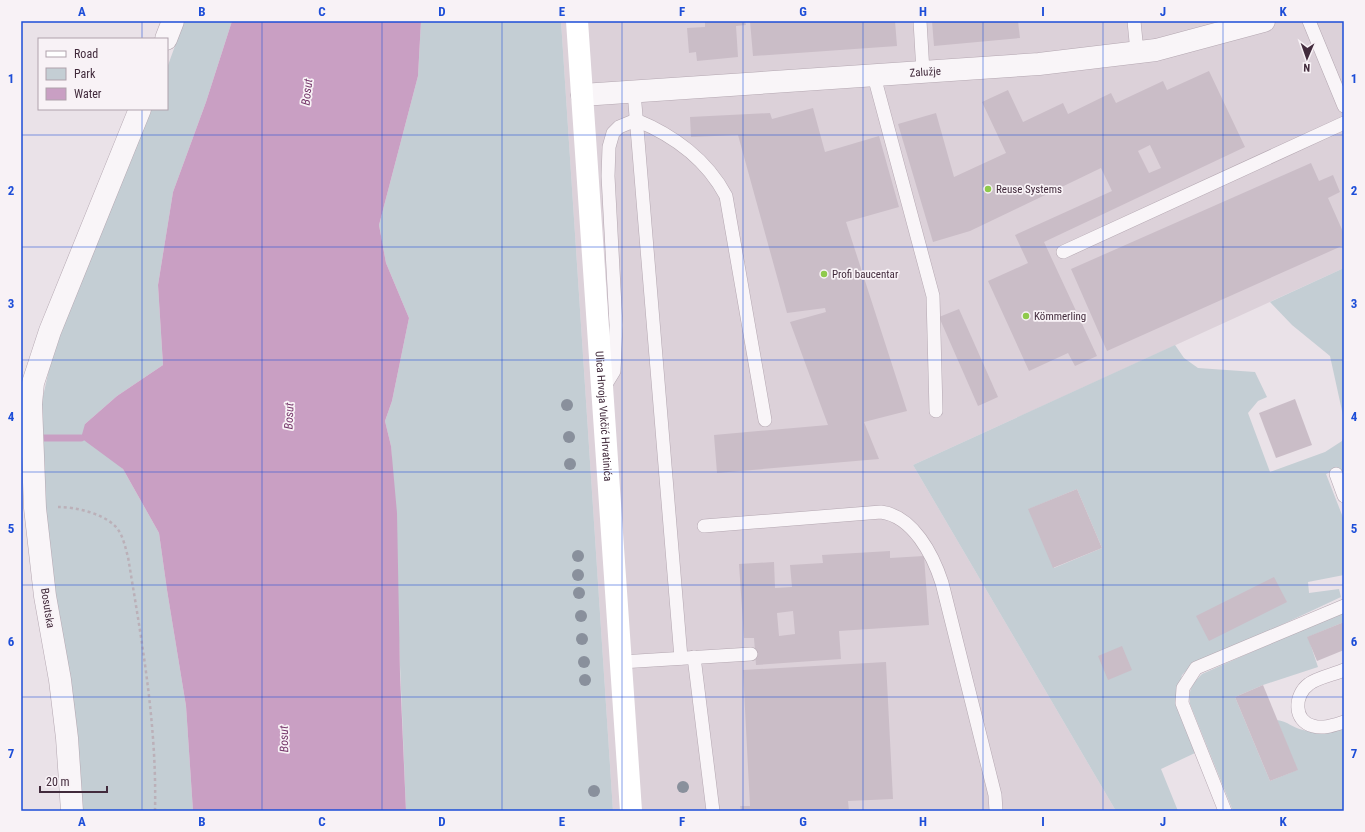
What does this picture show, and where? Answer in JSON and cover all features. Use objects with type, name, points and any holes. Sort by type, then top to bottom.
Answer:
[{"type":"main road","name":"Ulica Hrvoja Vukčić Hrvatinića","points":[[577,21],[632,811]]},
{"type":"street","points":[[166,38],[173,21]]},
{"type":"street","name":"Zalužje","points":[[582,95],[1039,64],[1156,50],[1264,21]]},
{"type":"street","name":"Bosutska","points":[[72,811],[67,738],[62,695],[28,509],[26,405],[50,331],[140,110]]},
{"type":"lane","points":[[920,21],[923,72]]},
{"type":"lane","points":[[1134,21],[1137,52]]},
{"type":"lane","points":[[1309,21],[1344,106]]},
{"type":"lane","points":[[874,76],[933,296],[936,412]]},
{"type":"lane","points":[[634,92],[681,658]]},
{"type":"lane","points":[[602,390],[614,371],[616,333],[608,176],[609,147],[613,133],[619,127],[636,120],[660,130],[701,160],[720,184],[726,196],[765,420]]},
{"type":"lane","points":[[1063,252],[1344,124]]},
{"type":"lane","points":[[1336,474],[1344,496]]},
{"type":"lane","points":[[704,526],[881,512],[892,513],[917,534],[936,565],[942,583],[994,795],[996,811]]},
{"type":"lane","points":[[1225,811],[1182,703],[1183,688],[1196,668],[1344,606]]},
{"type":"lane","points":[[621,662],[751,654]]},
{"type":"lane","points":[[694,658],[713,811]]},
{"type":"lane","points":[[1344,670],[1309,684],[1299,697],[1297,710],[1303,721],[1314,726],[1328,727],[1344,722]]},
{"type":"path","points":[[28,509],[66,507],[99,515],[115,526],[122,539],[128,557],[148,675],[155,752],[155,811]]},
{"type":"shaded area","points":[[561,21],[1344,21],[1344,268],[913,465],[1116,811],[613,811]]},
{"type":"green space","points":[[184,21],[232,21],[206,102],[173,192],[158,285],[163,365],[117,396],[85,424],[123,469],[159,533],[186,706],[193,811],[81,811],[44,526],[40,423],[42,401],[52,356],[71,298],[150,110],[168,110],[168,65]]},
{"type":"green space","points":[[421,21],[561,21],[613,811],[406,811],[391,446],[385,421],[392,401],[409,318],[386,263],[379,225],[418,76]]},
{"type":"green space","points":[[1344,268],[1344,420],[1330,356],[1292,325],[1270,302]]},
{"type":"green space","points":[[1175,345],[1184,358],[1198,368],[1255,372],[1267,397],[1258,401],[1248,413],[1270,472],[1325,452],[1342,441],[1344,436],[1344,481],[1338,469],[1326,474],[1344,520],[1344,575],[1308,582],[1309,593],[1339,589],[1341,597],[1189,668],[1182,675],[1177,693],[1195,753],[1161,769],[1178,811],[1116,811],[913,465]],"holes":[[[1077,489],[1102,548],[1054,568],[1029,509]]]},
{"type":"green space","points":[[1344,611],[1344,622],[1308,637],[1318,667],[1263,685],[1235,697],[1270,781],[1297,770],[1277,720],[1299,729],[1313,732],[1344,728],[1344,811],[1233,811],[1190,704],[1190,691],[1193,684],[1202,674]]},
{"type":"water","name":"Bosut","points":[[232,21],[421,21],[418,76],[379,225],[386,263],[409,318],[392,401],[385,421],[391,446],[397,513],[400,674],[406,811],[193,811],[186,706],[159,533],[123,469],[81,438],[85,424],[117,396],[163,365],[158,285],[173,192],[206,102]]},
{"type":"building","points":[[705,21],[745,21],[746,25],[736,26],[738,57],[697,61],[696,52],[689,53],[687,28],[705,27]]},
{"type":"building","points":[[750,21],[895,21],[897,46],[753,56]]},
{"type":"building","points":[[932,21],[1018,21],[1020,38],[934,46]]},
{"type":"building","points":[[1209,71],[1245,147],[1044,242],[1097,356],[1075,366],[1068,353],[1029,371],[988,281],[1028,263],[1015,235],[1112,191],[1101,168],[970,231],[933,242],[898,124],[936,113],[954,177],[1006,153],[982,102],[1008,90],[1023,122],[1063,103],[1068,114],[1111,93],[1116,103],[1163,81],[1167,90]],"holes":[[[1150,145],[1161,168],[1149,173],[1138,151]]]},
{"type":"building","points":[[813,108],[825,152],[879,136],[899,207],[846,222],[907,411],[864,422],[879,459],[717,473],[714,435],[828,425],[790,322],[826,312],[825,308],[787,313],[738,135],[691,137],[690,117],[770,113],[772,119]]},
{"type":"building","points":[[1311,163],[1319,181],[1333,175],[1340,192],[1328,198],[1344,234],[1344,245],[1107,351],[1071,269]]},
{"type":"building","points":[[959,309],[998,397],[978,406],[939,317]]},
{"type":"building","points":[[1295,399],[1312,445],[1276,458],[1259,413]]},
{"type":"building","points":[[1077,489],[1102,548],[1053,568],[1028,509]]},
{"type":"building","points":[[890,551],[890,558],[924,556],[929,625],[839,631],[841,659],[756,665],[754,638],[744,638],[739,564],[774,562],[775,588],[792,587],[790,565],[823,563],[822,555]],"holes":[[[793,611],[795,634],[779,636],[777,613]]]},
{"type":"building","points":[[1274,577],[1287,602],[1209,641],[1196,616]]},
{"type":"building","points":[[1344,622],[1344,650],[1317,661],[1307,637]]},
{"type":"building","points":[[1122,646],[1132,670],[1108,680],[1098,656]]},
{"type":"building","points":[[886,662],[893,799],[848,801],[849,811],[741,811],[740,806],[750,806],[743,670]]},
{"type":"building","points":[[1263,685],[1298,770],[1270,781],[1235,697]]},
{"type":"waterway","points":[[43,438],[81,438]]},
{"type":"place","name":"Reuse Systems","points":[[988,189]]},
{"type":"place","name":"Profi baucentar","points":[[824,274]]},
{"type":"place","name":"Kömmerling","points":[[1026,316]]}]
